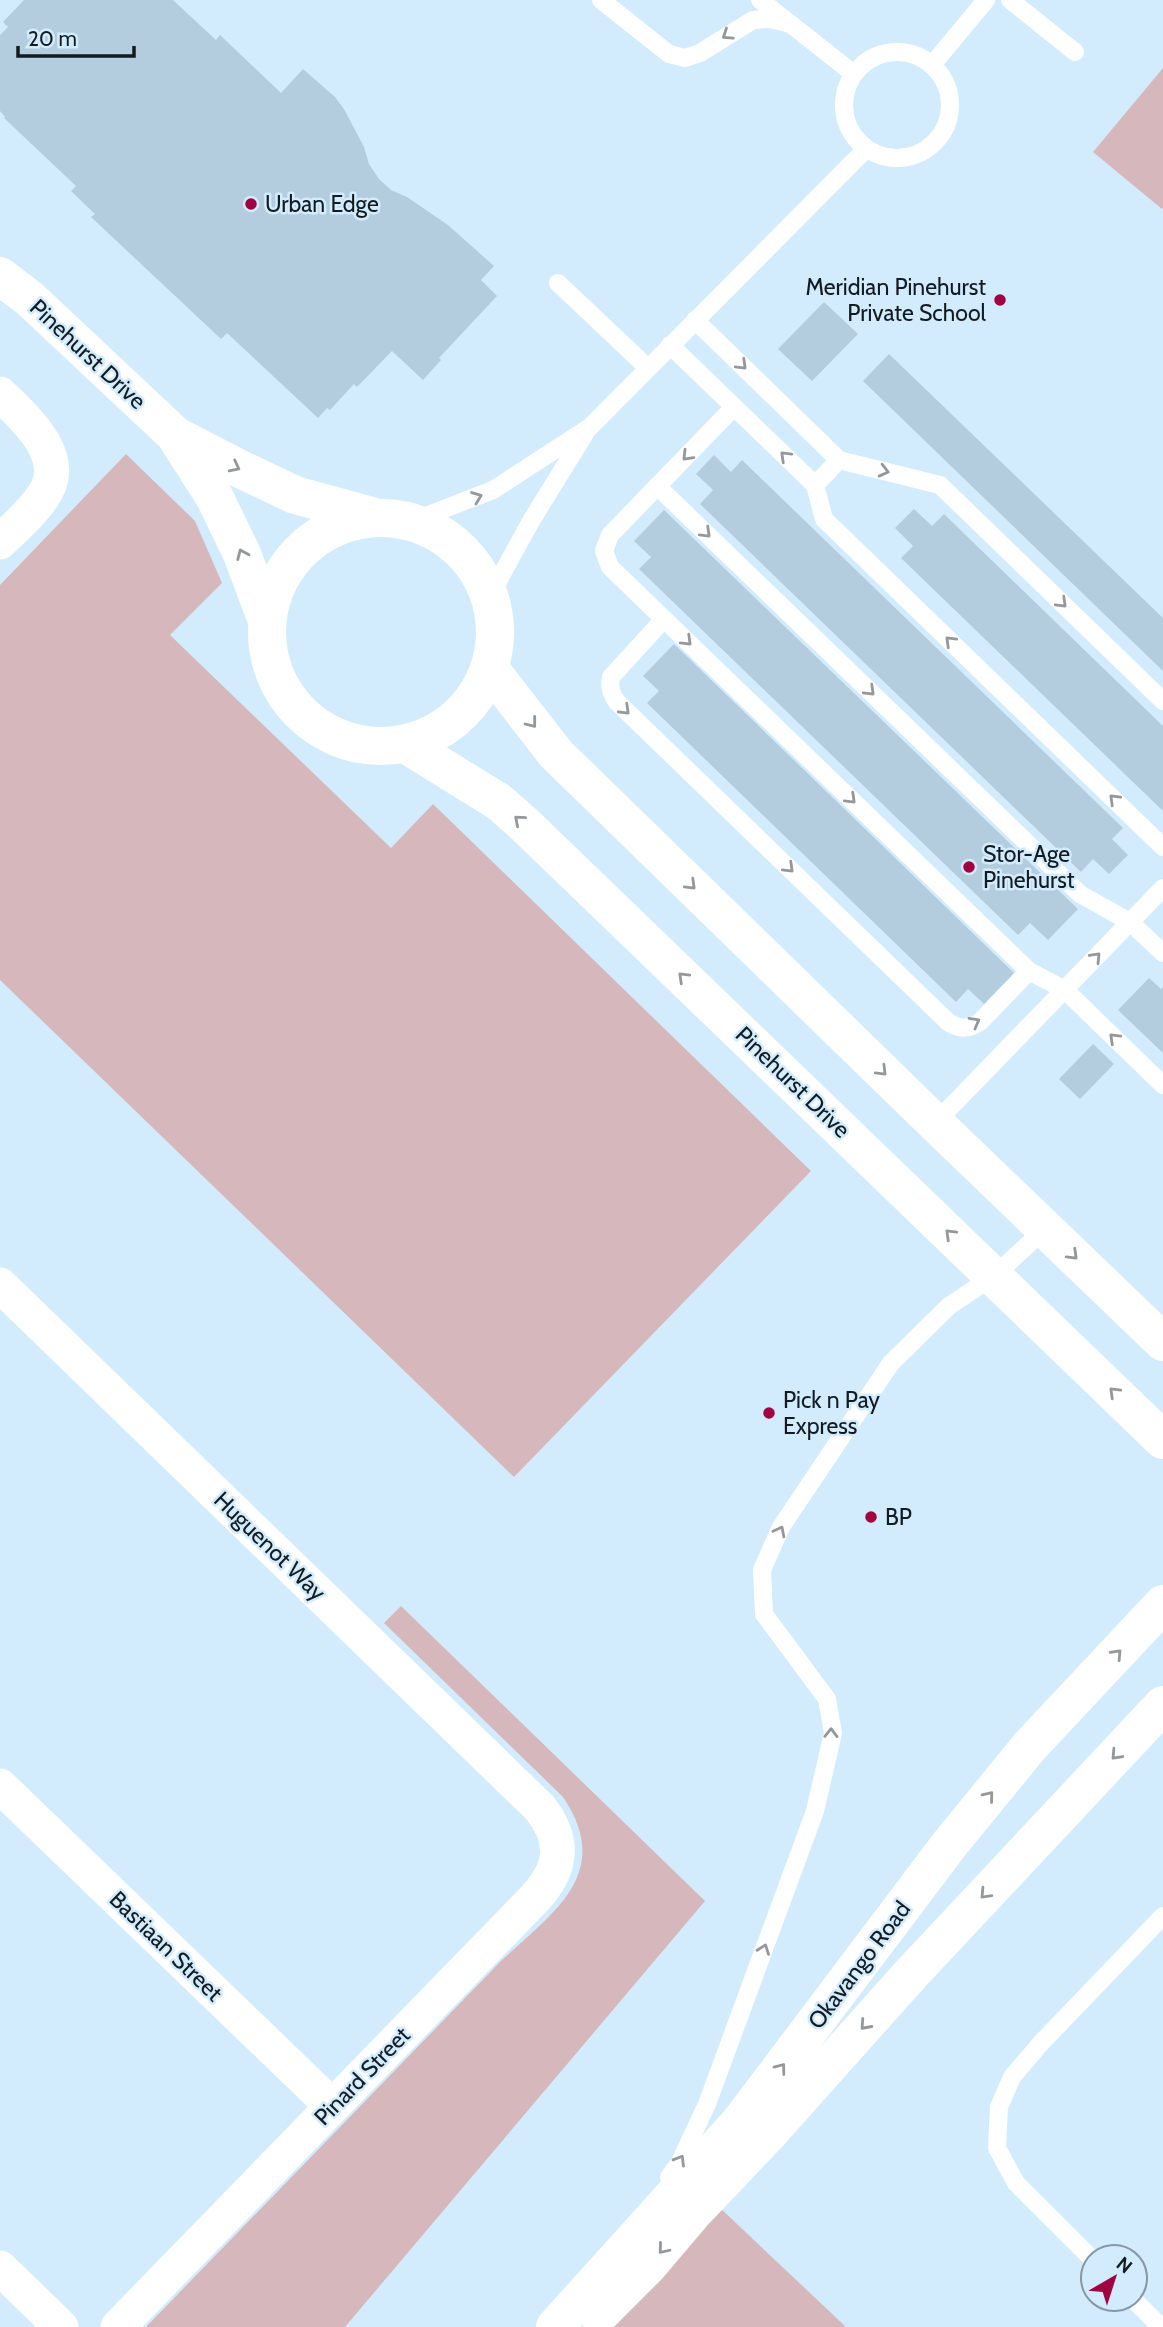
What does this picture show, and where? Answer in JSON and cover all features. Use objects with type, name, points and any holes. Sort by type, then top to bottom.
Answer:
[{"type":"street","name":"Pinehurst Drive","points":[[0,276],[30,299],[174,435],[215,498],[242,554],[266,618]]},
{"type":"street","points":[[0,394],[32,425],[45,445],[51,468],[42,498],[0,542]]},
{"type":"street","name":"Pinehurst Drive","points":[[174,435],[287,492],[395,519]]},
{"type":"street","points":[[395,519],[446,538],[473,564],[491,596],[496,633],[490,669],[472,704],[443,730],[407,745],[370,747],[335,738],[304,718],[280,689],[268,654],[266,618],[278,579],[302,547],[337,525],[395,519]]},
{"type":"street","points":[[490,669],[556,754],[1163,1342]]},
{"type":"street","name":"Pinehurst Drive","points":[[407,745],[499,802],[524,824],[1163,1440]]},
{"type":"street","name":"Huguenot Way","points":[[0,1284],[540,1808]]},
{"type":"street","name":"Okavango Road","points":[[555,2327],[740,2122],[948,1845],[1029,1747],[1163,1604]]},
{"type":"street","name":"Okavango Road","points":[[587,2327],[648,2266],[910,1975],[1163,1705]]},
{"type":"street","name":"Bastiaan Street","points":[[0,1786],[332,2106]]},
{"type":"street","name":"Pinard Street","points":[[118,2327],[547,1884],[555,1869],[558,1852],[550,1821],[540,1808]]},
{"type":"street","points":[[0,2268],[61,2327]]},
{"type":"lane","points":[[601,0],[669,54],[685,58],[700,53],[752,20],[770,19],[791,24]]},
{"type":"lane","points":[[760,0],[854,74]]},
{"type":"lane","points":[[932,65],[986,0]]},
{"type":"lane","points":[[1010,0],[1075,52]]},
{"type":"lane","points":[[891,52],[905,53],[932,65],[941,76],[950,104],[946,125],[935,143],[923,152],[894,159],[879,156],[866,149],[854,137],[846,122],[843,106],[846,89],[854,74],[864,63],[891,52]]},
{"type":"lane","points":[[395,519],[493,490],[590,426],[866,149]]},
{"type":"lane","points":[[558,283],[648,369]]},
{"type":"lane","points":[[695,320],[839,460],[940,485],[1163,701]]},
{"type":"lane","points":[[670,345],[815,485],[824,519],[1163,847]]},
{"type":"lane","points":[[734,407],[610,535],[604,551],[610,567],[1029,971],[1065,990],[1163,1085]]},
{"type":"lane","points":[[491,596],[531,521],[590,426]]},
{"type":"lane","points":[[815,485],[839,460]]},
{"type":"lane","points":[[657,485],[1080,894],[1130,922],[1163,953]]},
{"type":"lane","points":[[664,619],[616,669],[611,677],[611,694],[948,1022],[956,1027],[973,1027],[981,1022],[1029,971]]},
{"type":"lane","points":[[935,1124],[1163,888]]},
{"type":"lane","points":[[635,2239],[641,2212],[680,2162],[707,2104],[815,1811],[833,1733],[827,1699],[764,1614],[762,1570],[781,1527],[891,1363],[949,1306],[994,1276],[1046,1228]]},
{"type":"lane","points":[[1079,2246],[1016,2183],[997,2148],[999,2107],[1012,2077],[1041,2043],[1163,1916]]},
{"type":"lane","points":[[1147,2313],[1161,2327]]},
{"type":"shaded area","points":[[1163,68],[1163,208],[1162,209],[1093,152]]},
{"type":"shaded area","points":[[126,454],[195,521],[222,583],[170,635],[391,848],[433,804],[811,1171],[514,1477],[0,980],[0,585]]},
{"type":"shaded area","points":[[401,1606],[705,1901],[345,2327],[146,2327],[500,1962],[556,1909],[580,1870],[582,1848],[577,1824],[563,1797],[384,1623]]},
{"type":"shaded area","points":[[719,2207],[846,2327],[605,2327]]},
{"type":"building","name":"Urban Edge","points":[[24,0],[173,0],[216,40],[220,35],[281,93],[303,69],[335,97],[344,109],[364,147],[369,164],[379,179],[391,190],[407,197],[448,225],[494,266],[481,280],[497,296],[439,358],[441,360],[423,380],[392,351],[357,387],[354,384],[330,410],[327,408],[318,418],[227,333],[221,339],[91,217],[95,214],[71,191],[76,186],[4,118],[0,111],[0,35],[8,27],[3,22]]},
{"type":"building","points":[[824,302],[858,334],[812,381],[778,349]]},
{"type":"building","points":[[889,354],[1163,618],[1163,671],[863,381]]},
{"type":"building","points":[[714,455],[731,472],[742,460],[1123,828],[1112,839],[1128,855],[1109,874],[1093,859],[1081,872],[700,504],[713,490],[696,474]]},
{"type":"building","points":[[914,509],[932,526],[944,514],[1163,726],[1163,811],[901,558],[913,546],[895,528]]},
{"type":"building","points":[[664,510],[1078,909],[1048,940],[1030,923],[1018,935],[639,569],[651,557],[634,541]]},
{"type":"building","points":[[674,644],[1014,973],[984,1004],[968,989],[956,1002],[647,703],[659,691],[643,676]]},
{"type":"building","points":[[1149,978],[1161,989],[1163,987],[1163,1053],[1118,1010]]},
{"type":"building","points":[[1093,1044],[1114,1064],[1080,1099],[1059,1079]]},
{"type":"place","name":"Urban Edge","points":[[251,204]]},
{"type":"place","name":"Meridian Pinehurst Private School","points":[[1000,300]]},
{"type":"place","name":"Stor-Age Pinehurst","points":[[969,867]]},
{"type":"place","name":"Pick n Pay Express","points":[[769,1413]]},
{"type":"place","name":"BP","points":[[871,1517]]}]
